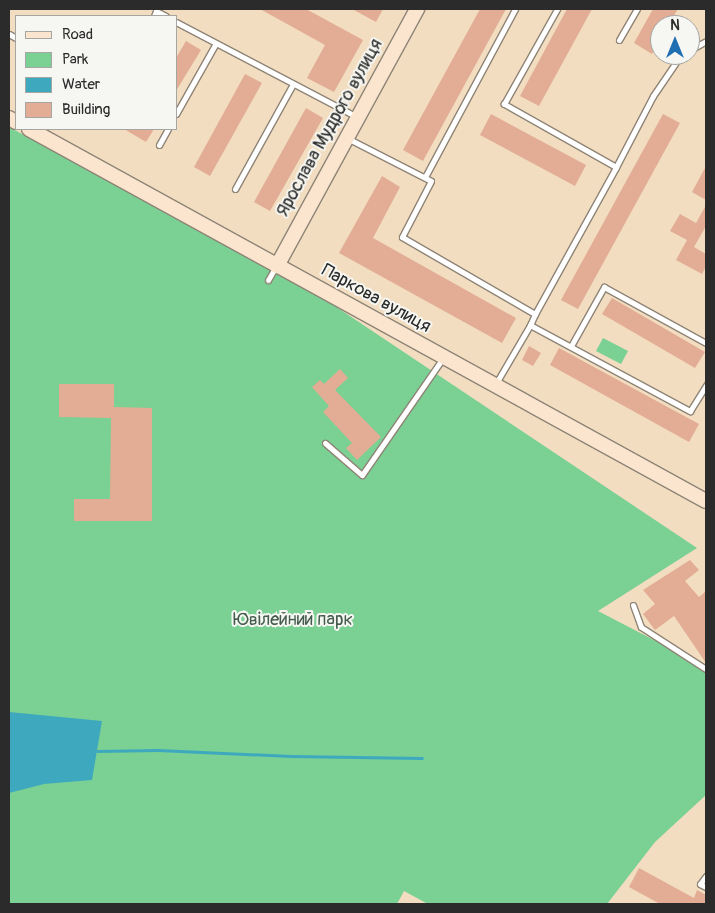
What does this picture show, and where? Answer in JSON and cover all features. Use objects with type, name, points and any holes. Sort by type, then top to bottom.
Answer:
[{"type":"street","name":"Ярослава Мудрого вулиця","points":[[277,266],[417,9]]},
{"type":"street","name":"Паркова вулиця","points":[[31,130],[706,501]]},
{"type":"lane","points":[[425,176],[515,9]]},
{"type":"lane","points":[[557,9],[504,104],[616,167]]},
{"type":"lane","points":[[619,40],[637,9]]},
{"type":"lane","points":[[178,23],[358,118]]},
{"type":"lane","points":[[178,110],[216,43]]},
{"type":"lane","points":[[495,386],[536,314],[653,96],[674,65]]},
{"type":"lane","points":[[235,189],[293,84]]},
{"type":"lane","points":[[159,145],[167,130]]},
{"type":"lane","points":[[346,138],[425,176],[431,181],[402,237],[536,314]]},
{"type":"lane","points":[[268,280],[277,266]]},
{"type":"lane","points":[[571,346],[604,287],[706,343]]},
{"type":"lane","points":[[530,325],[690,411],[706,384]]},
{"type":"lane","points":[[325,443],[362,475],[444,357]]},
{"type":"lane","points":[[633,605],[641,627],[706,669]]},
{"type":"lane","points":[[706,876],[700,884],[706,887]]},
{"type":"green space","name":"Ювілейний парк","points":[[9,127],[302,284],[697,548],[598,611],[706,667],[706,795],[655,842],[607,904],[428,904],[404,891],[397,904],[9,904]]},
{"type":"green space","points":[[603,338],[628,351],[621,364],[596,351]]},
{"type":"water","points":[[9,712],[102,721],[92,780],[44,784],[9,793]]},
{"type":"building","points":[[260,9],[306,9],[363,40],[334,92],[307,78],[325,45]]},
{"type":"building","points":[[352,9],[383,9],[376,22]]},
{"type":"building","points":[[480,9],[506,9],[423,161],[403,150]]},
{"type":"building","points":[[567,9],[592,9],[539,106],[520,96]]},
{"type":"building","points":[[653,9],[678,9],[674,15],[650,15],[650,53],[634,43]]},
{"type":"building","points":[[186,41],[201,50],[178,88],[178,55]]},
{"type":"building","points":[[245,74],[262,83],[210,176],[194,167]]},
{"type":"building","points":[[306,108],[323,118],[270,211],[254,202]]},
{"type":"building","points":[[491,114],[586,165],[575,186],[480,135]]},
{"type":"building","points":[[663,114],[680,123],[578,309],[561,300]]},
{"type":"building","points":[[126,130],[153,130],[146,142]]},
{"type":"building","points":[[706,166],[706,200],[692,192]]},
{"type":"building","points":[[382,176],[400,187],[373,238],[516,318],[502,343],[339,253]]},
{"type":"building","points":[[706,205],[706,226],[694,247],[706,254],[706,266],[702,274],[676,260],[687,240],[670,231],[680,214],[696,223]]},
{"type":"building","points":[[612,298],[705,352],[695,368],[602,314]]},
{"type":"building","points":[[529,346],[541,353],[533,366],[522,360]]},
{"type":"building","points":[[559,348],[699,424],[689,442],[550,365]]},
{"type":"building","points":[[340,369],[348,378],[335,390],[381,437],[357,460],[346,448],[352,443],[323,412],[329,406],[312,387],[320,380],[324,384]]},
{"type":"building","points":[[59,384],[114,384],[114,407],[152,408],[152,521],[74,521],[74,499],[110,499],[111,418],[59,417]]},
{"type":"building","points":[[690,560],[699,570],[685,581],[699,597],[706,591],[706,663],[674,616],[655,630],[643,614],[655,604],[643,590]]},
{"type":"building","points":[[639,868],[694,898],[697,890],[706,895],[706,904],[660,904],[629,887]]},
{"type":"waterway","points":[[97,751],[158,750],[291,756],[422,758]]}]
